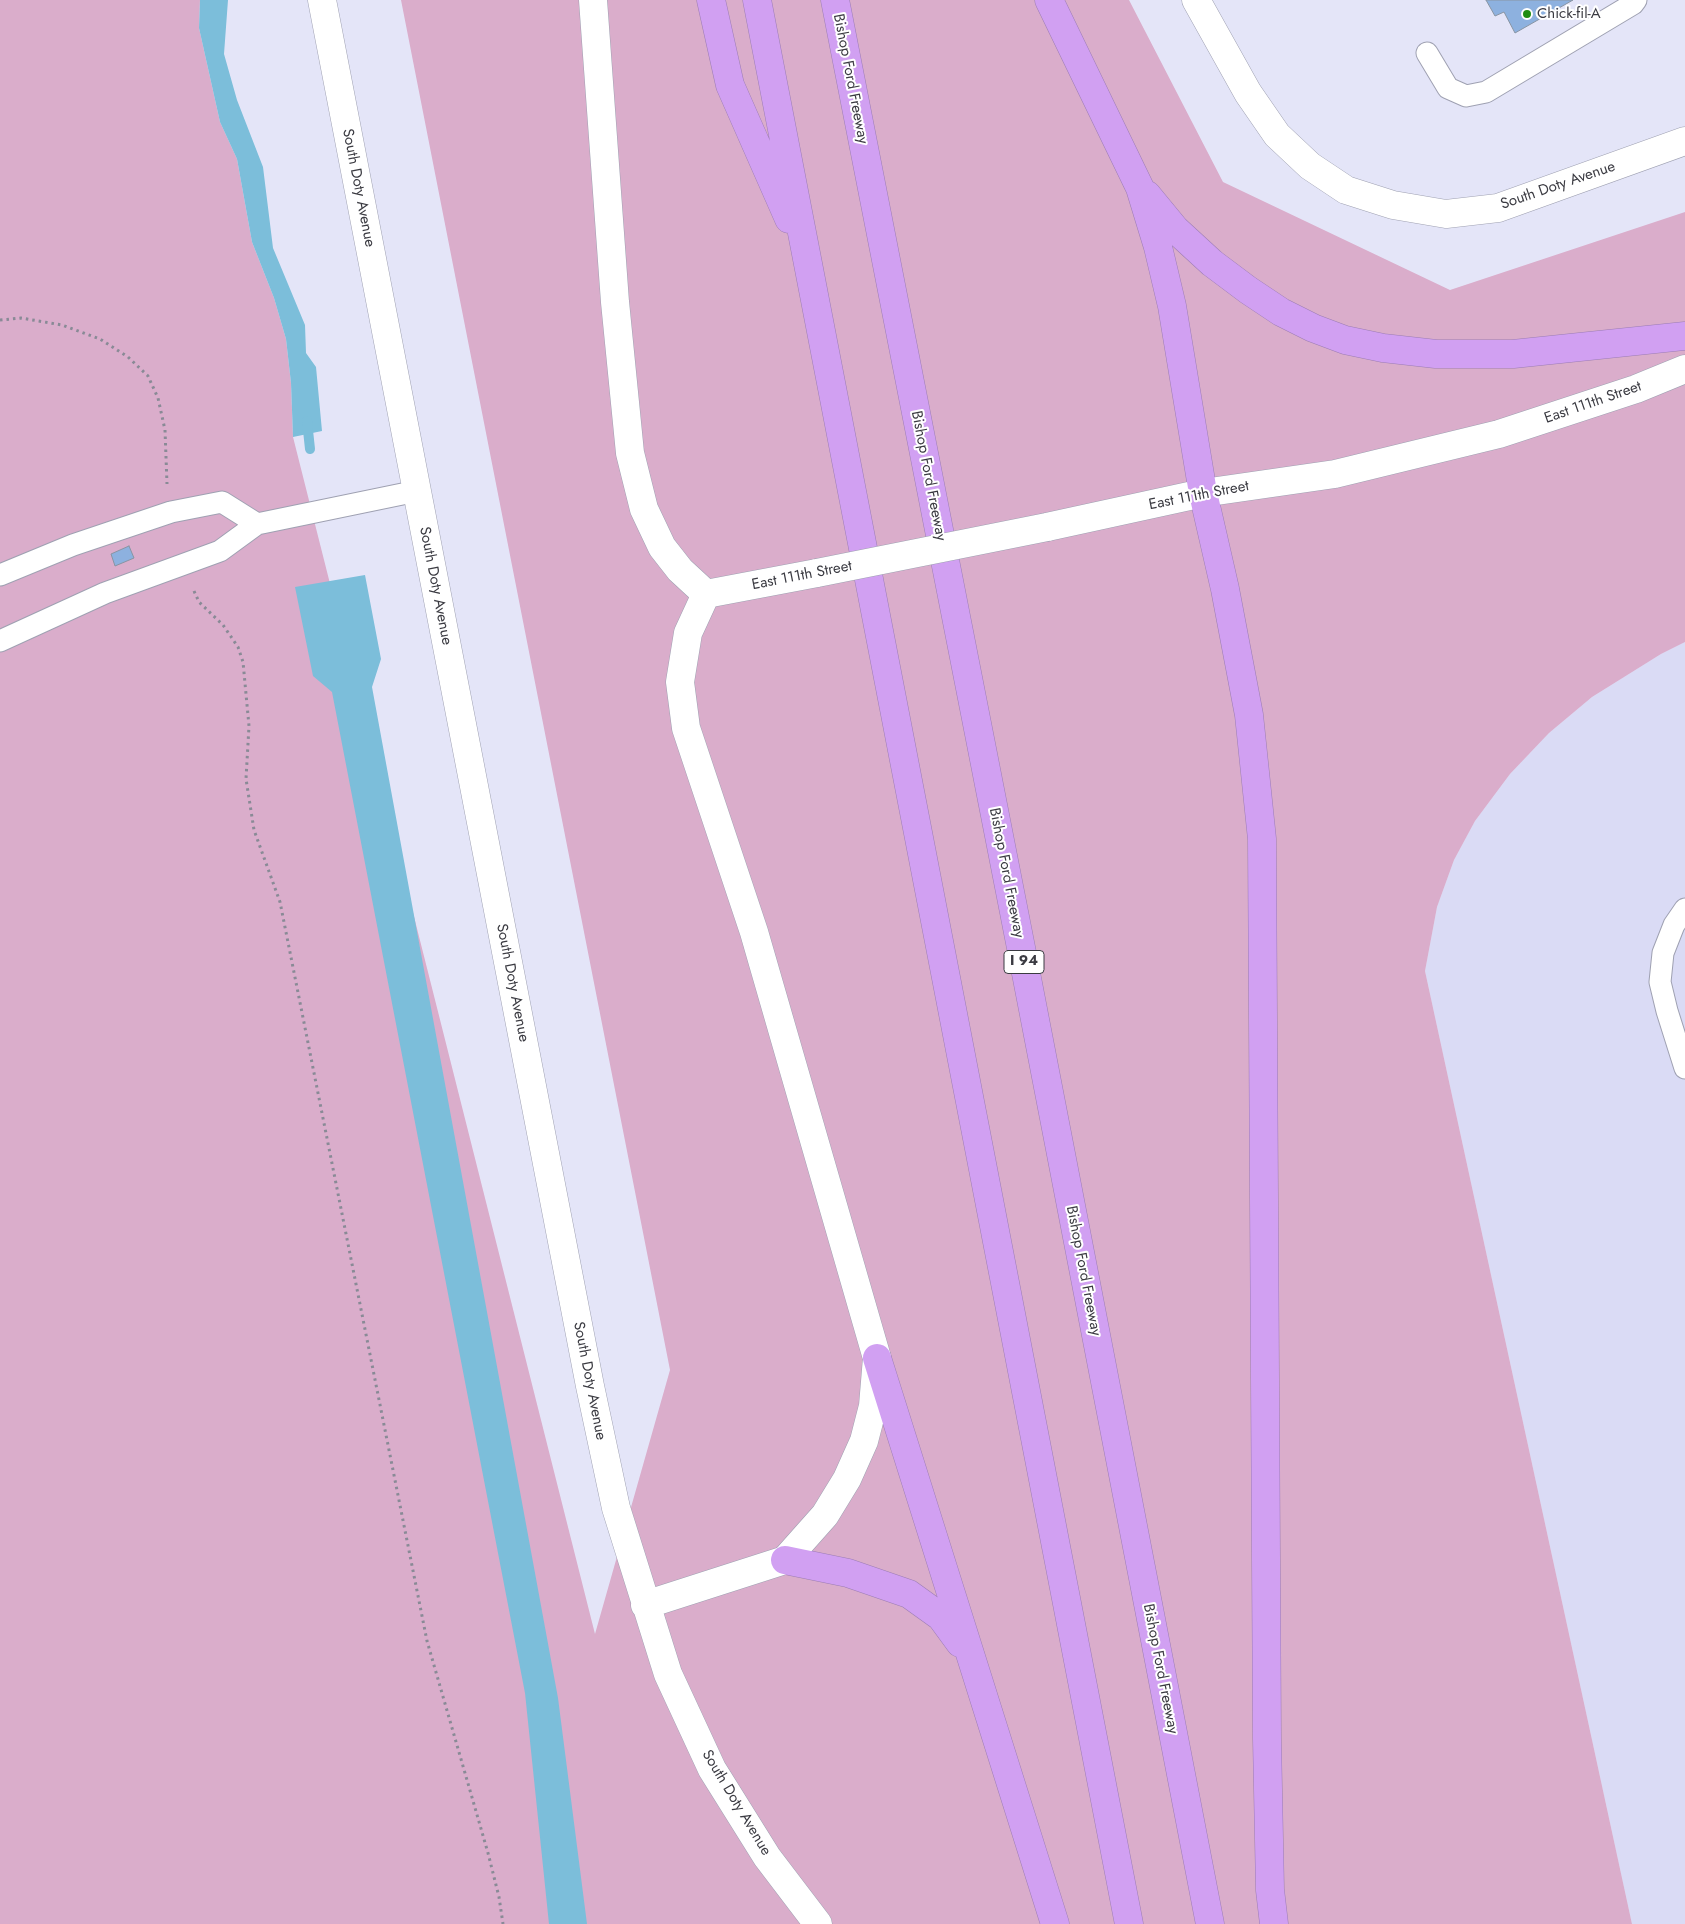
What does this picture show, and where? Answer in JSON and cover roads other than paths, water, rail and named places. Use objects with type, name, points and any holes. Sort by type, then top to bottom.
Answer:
[{"type":"highway","points":[[711,0],[730,85],[810,266]]},
{"type":"highway","points":[[757,0],[810,266],[1128,1924]]},
{"type":"highway","name":"Bishop Ford Freeway","points":[[834,0],[1025,968],[1210,1924]]},
{"type":"highway","points":[[1049,0],[1140,188],[1158,247],[1172,306],[1203,493],[1225,590],[1249,715],[1262,839],[1267,1729],[1270,1890],[1274,1924]]},
{"type":"highway","points":[[1140,188],[1175,229],[1212,263],[1248,290],[1282,312],[1313,328],[1345,340],[1383,348],[1436,354],[1513,354],[1685,336]]},
{"type":"highway","points":[[876,1358],[1055,1924]]},
{"type":"highway","points":[[785,1560],[848,1573],[909,1594],[941,1617],[971,1658]]},
{"type":"street","name":"South Doty Avenue","points":[[322,0],[590,1386],[616,1508],[668,1674],[712,1769],[767,1857],[818,1924]]},
{"type":"street","points":[[593,0],[615,302],[630,453],[644,510],[662,547],[680,570],[706,594],[688,633],[680,682],[686,728],[754,932],[876,1358],[873,1406],[864,1441],[848,1479],[825,1515],[785,1560],[645,1605]]},
{"type":"street","name":"South Doty Avenue","points":[[1196,0],[1248,93],[1277,135],[1310,166],[1346,190],[1393,206],[1446,214],[1498,208],[1685,141]]},
{"type":"street","name":"East 111th Street","points":[[706,594],[1047,528],[1203,493],[1335,474],[1499,434],[1636,389],[1685,368]]},
{"type":"lane","points":[[1427,53],[1448,88],[1466,96],[1486,92],[1633,4],[1636,0]]},
{"type":"lane","points":[[0,641],[105,593],[220,551],[257,524],[417,491]]},
{"type":"lane","points":[[0,575],[73,545],[171,512],[222,502],[257,524]]},
{"type":"lane","points":[[1685,909],[1674,925],[1663,953],[1660,982],[1685,1068]]},
{"type":"water","points":[[200,0],[228,0],[224,54],[237,100],[263,167],[273,248],[305,325],[306,353],[316,367],[322,431],[293,437],[291,383],[286,339],[274,298],[252,242],[237,159],[220,122],[199,28]]},
{"type":"water","points":[[365,575],[381,659],[372,687],[558,1698],[587,1924],[549,1924],[525,1693],[332,692],[313,676],[295,587]]},
{"type":"waterway","points":[[307,421],[310,449]]},
{"type":"place","name":"Chick-fil-A","points":[[1527,14]]}]
